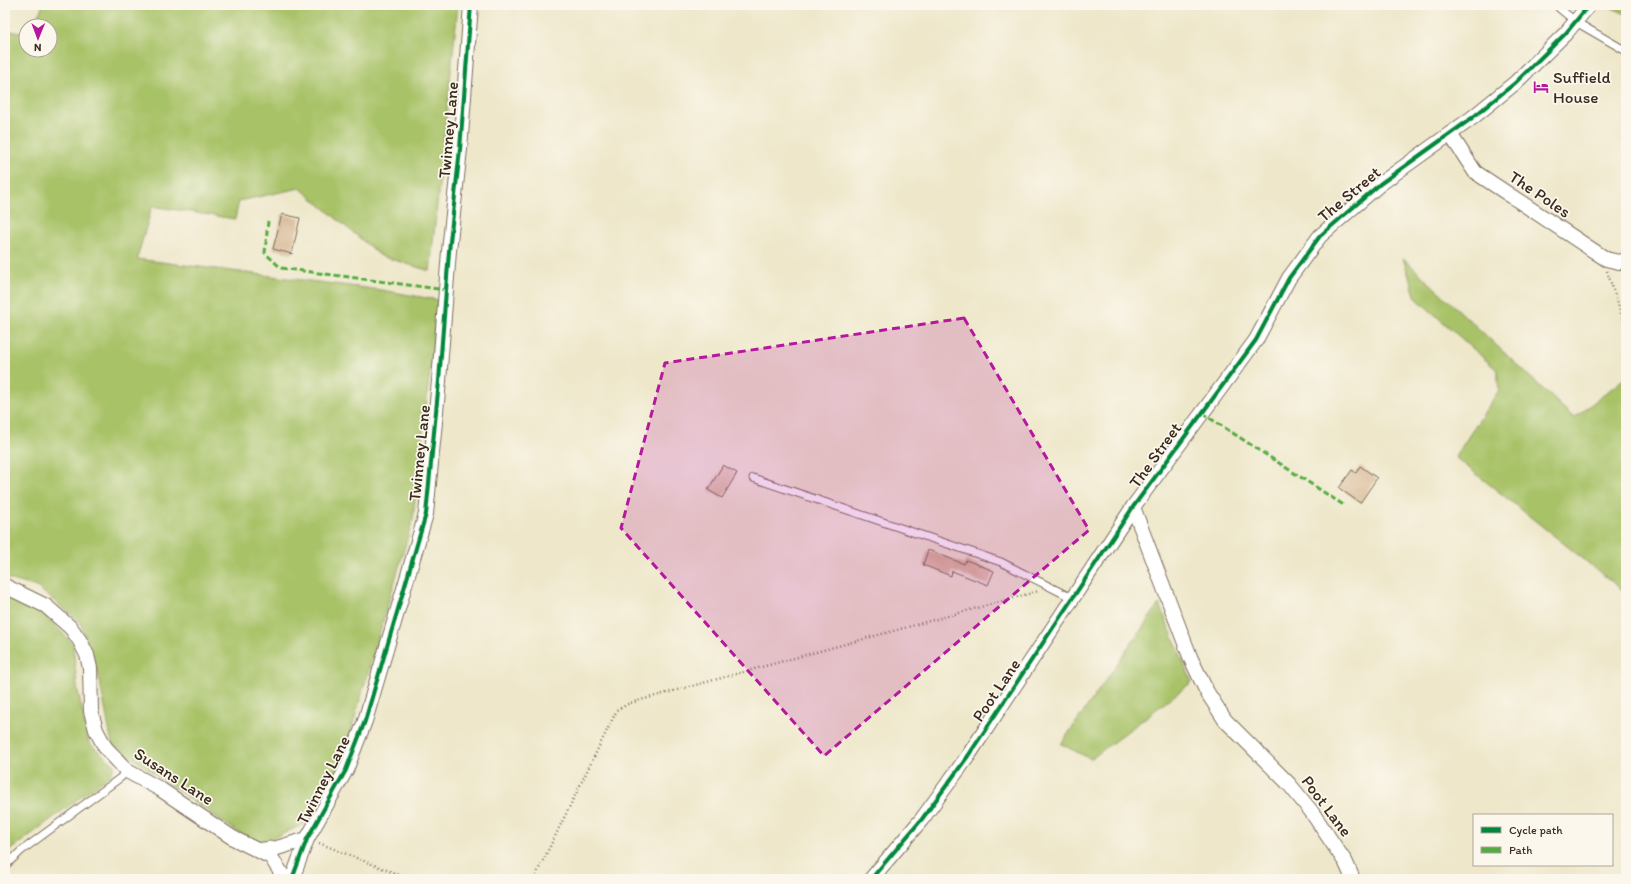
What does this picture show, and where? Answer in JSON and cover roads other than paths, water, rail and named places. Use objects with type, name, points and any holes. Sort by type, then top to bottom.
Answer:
[{"type":"street","name":"Twinney Lane","points":[[292,879],[307,839],[346,770],[365,721],[426,514],[472,5]]},
{"type":"street","name":"The Street","points":[[1133,507],[1256,340],[1289,278],[1320,236],[1380,184],[1450,134],[1523,77],[1576,22],[1589,5]]},
{"type":"street","name":"The Poles","points":[[1450,134],[1475,172],[1606,259],[1619,262],[1626,260]]},
{"type":"street","name":"Poot Lane","points":[[871,879],[922,819],[968,756],[1133,507]]},
{"type":"street","name":"Poot Lane","points":[[1133,507],[1190,659],[1207,692],[1225,720],[1289,784],[1311,811],[1346,863],[1353,879]]},
{"type":"street","name":"Susans Lane","points":[[5,586],[46,606],[71,628],[80,641],[87,655],[90,668],[91,712],[96,730],[104,747],[127,771],[160,789],[233,838],[271,857],[285,879]]},
{"type":"street","points":[[259,850],[277,848],[307,839]]},
{"type":"lane","points":[[1559,5],[1559,8],[1576,22],[1626,50]]},
{"type":"lane","points":[[753,478],[1001,562],[1072,598]]},
{"type":"lane","points":[[5,866],[21,850],[120,778],[127,771]]},
{"type":"place","name":"Suffield House","points":[[1541,87]]}]
